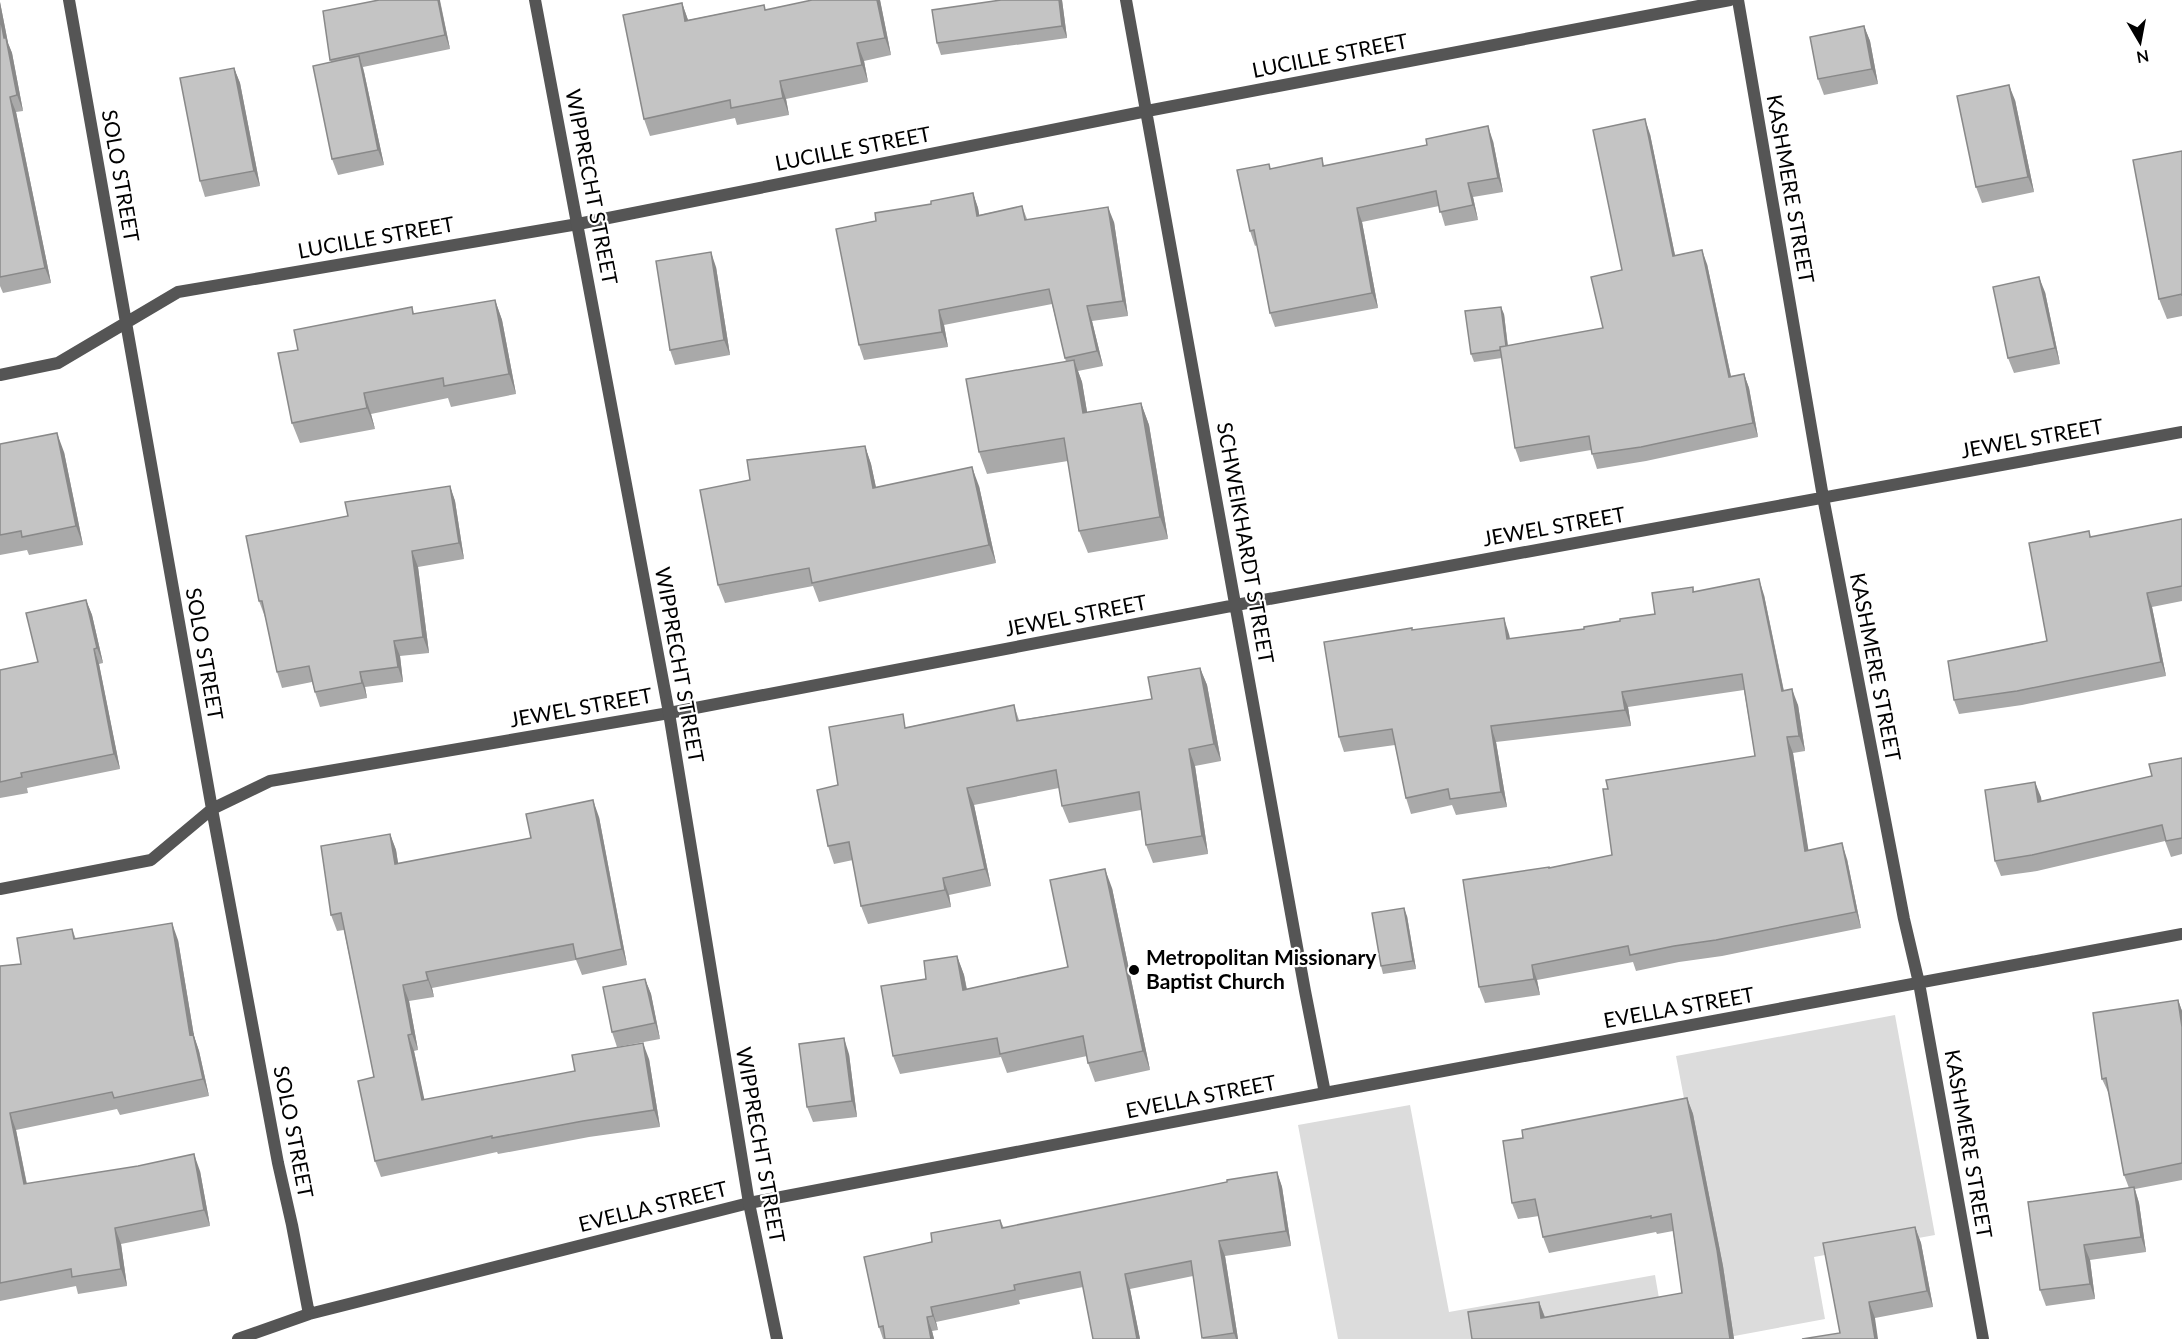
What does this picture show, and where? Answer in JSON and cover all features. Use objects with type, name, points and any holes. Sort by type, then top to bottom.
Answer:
[{"type":"street","name":"SOLO STREET","points":[[69,0],[212,809],[278,1163],[309,1314]]},
{"type":"street","name":"WIPPRECHT STREET","points":[[535,0],[669,713],[749,1203],[777,1339]]},
{"type":"street","name":"SCHWEIKHARDT STREET","points":[[1126,0],[1325,1093]]},
{"type":"street","name":"LUCILLE STREET","points":[[0,375],[58,363],[178,292],[578,224],[1147,111],[1730,0]]},
{"type":"street","name":"KASHMERE STREET","points":[[1738,0],[1823,497],[1904,919],[1919,983],[1983,1339]]},
{"type":"street","name":"JEWEL STREET","points":[[0,889],[151,860],[212,809],[270,781],[669,713],[1236,605],[2182,432]]},
{"type":"street","name":"EVELLA STREET","points":[[238,1339],[309,1314],[749,1203],[1325,1093],[2182,934]]},
{"type":"shaded area","points":[[1895,1015],[1935,1235],[1814,1257],[1825,1319],[1729,1337],[1676,1056]]},
{"type":"shaded area","points":[[1410,1105],[1449,1312],[1655,1275],[1666,1339],[1338,1339],[1298,1125]]},
{"type":"building","points":[[379,0],[438,0],[445,35],[330,60],[323,11]]},
{"type":"building","points":[[812,0],[877,0],[885,38],[857,43],[862,65],[780,81],[783,98],[731,108],[730,100],[644,119],[623,15],[682,3],[685,21],[764,5],[765,10]]},
{"type":"building","points":[[1001,0],[1059,0],[1062,26],[937,43],[932,10]]},
{"type":"building","points":[[0,16],[17,95],[10,97],[45,268],[0,277]]},
{"type":"building","points":[[1864,26],[1872,69],[1818,79],[1810,37]]},
{"type":"building","points":[[359,56],[378,150],[332,159],[313,66]]},
{"type":"building","points":[[234,68],[254,171],[200,181],[180,78]]},
{"type":"building","points":[[2009,85],[2028,177],[1976,187],[1957,96]]},
{"type":"building","points":[[1645,119],[1673,256],[1702,250],[1729,377],[1744,374],[1753,423],[1641,447],[1592,454],[1589,436],[1515,448],[1500,347],[1603,328],[1591,277],[1622,270],[1593,130]]},
{"type":"building","points":[[1488,126],[1498,178],[1468,183],[1473,205],[1440,212],[1436,191],[1357,208],[1372,293],[1270,313],[1254,230],[1250,231],[1237,170],[1269,164],[1270,169],[1322,158],[1323,166],[1427,145],[1426,139]]},
{"type":"building","points":[[2182,151],[2182,294],[2159,299],[2133,160]]},
{"type":"building","points":[[973,193],[977,216],[1022,206],[1025,220],[1108,207],[1123,301],[1087,306],[1097,351],[1065,358],[1049,289],[939,310],[942,332],[859,345],[836,229],[876,221],[875,213],[931,204],[931,201]]},
{"type":"building","points":[[711,252],[724,340],[670,350],[656,261]]},
{"type":"building","points":[[2039,277],[2055,348],[2008,358],[1993,287]]},
{"type":"building","points":[[495,300],[509,374],[444,386],[443,378],[364,393],[367,408],[292,423],[278,353],[298,350],[294,330],[412,307],[413,314]]},
{"type":"building","points":[[1501,307],[1506,346],[1500,347],[1500,350],[1471,354],[1465,311]]},
{"type":"building","points":[[1074,360],[1083,413],[1141,403],[1160,517],[1079,531],[1064,438],[979,452],[966,379]]},
{"type":"building","points":[[57,433],[76,526],[22,537],[21,531],[0,535],[0,444]]},
{"type":"building","points":[[865,446],[873,488],[972,467],[989,545],[812,583],[809,568],[718,585],[700,490],[750,480],[747,460]]},
{"type":"building","points":[[450,486],[459,543],[412,551],[423,637],[394,641],[398,667],[360,672],[362,683],[315,692],[309,666],[277,672],[246,536],[348,516],[345,502]]},
{"type":"building","points":[[2182,519],[2182,586],[2147,593],[2161,662],[2017,691],[1954,700],[1948,661],[2047,641],[2029,543],[2089,531],[2090,537]]},
{"type":"building","points":[[1759,579],[1782,691],[1792,689],[1799,736],[1787,737],[1805,851],[1842,843],[1856,912],[1630,955],[1628,946],[1532,965],[1534,979],[1479,987],[1463,880],[1549,868],[1612,855],[1603,789],[1608,789],[1606,780],[1755,756],[1742,674],[1622,692],[1625,710],[1491,726],[1501,792],[1450,799],[1448,789],[1406,798],[1392,729],[1339,737],[1324,642],[1412,628],[1412,630],[1504,618],[1507,639],[1584,629],[1584,627],[1620,621],[1620,619],[1655,614],[1652,593],[1693,587],[1693,592]]},
{"type":"building","points":[[86,600],[97,648],[94,649],[114,754],[21,773],[22,777],[0,782],[0,670],[38,662],[26,613]]},
{"type":"building","points":[[1200,668],[1214,744],[1189,749],[1202,836],[1146,845],[1139,792],[1062,806],[1056,770],[967,788],[985,869],[943,878],[945,890],[861,906],[849,842],[828,846],[817,790],[838,785],[829,727],[903,714],[905,728],[1014,705],[1017,721],[1152,699],[1148,677]]},
{"type":"building","points":[[2182,758],[2182,838],[2166,841],[2162,825],[2032,855],[1995,861],[1985,790],[2035,782],[2038,802],[2152,776],[2149,764]]},
{"type":"building","points":[[593,800],[622,949],[576,959],[573,944],[426,972],[428,980],[403,985],[412,1034],[408,1035],[422,1100],[575,1071],[572,1055],[643,1043],[654,1110],[492,1138],[492,1136],[375,1161],[358,1081],[374,1077],[341,913],[331,915],[321,846],[390,834],[395,864],[531,838],[526,814]]},
{"type":"building","points":[[1105,869],[1143,1051],[1088,1063],[1083,1036],[1000,1054],[997,1038],[893,1056],[881,986],[926,979],[924,961],[957,956],[963,990],[1068,967],[1050,880]]},
{"type":"building","points":[[1404,908],[1413,961],[1381,966],[1372,913]]},
{"type":"building","points":[[172,923],[190,1035],[193,1034],[203,1079],[114,1098],[112,1092],[10,1113],[24,1184],[138,1166],[194,1154],[204,1210],[115,1228],[121,1269],[72,1277],[71,1269],[0,1283],[0,966],[21,964],[17,938],[72,929],[74,939]]},
{"type":"building","points":[[645,979],[655,1023],[612,1032],[603,987]]},
{"type":"building","points":[[2178,1000],[2182,1027],[2182,1163],[2124,1175],[2106,1078],[2102,1079],[2093,1013]]},
{"type":"building","points":[[844,1038],[852,1101],[807,1107],[799,1044]]},
{"type":"building","points":[[1687,1098],[1717,1250],[1730,1339],[1472,1339],[1468,1312],[1539,1302],[1541,1318],[1682,1293],[1671,1214],[1543,1237],[1535,1199],[1512,1203],[1503,1141],[1523,1138],[1522,1130]]},
{"type":"building","points":[[1277,1172],[1286,1231],[1219,1241],[1234,1333],[1202,1338],[1191,1261],[1125,1274],[1137,1339],[1093,1339],[1080,1272],[1014,1285],[1015,1290],[931,1307],[933,1316],[927,1317],[931,1339],[885,1339],[883,1326],[879,1327],[864,1257],[932,1242],[931,1233],[1000,1220],[1002,1228],[1227,1182],[1227,1180]]},
{"type":"building","points":[[2134,1187],[2141,1237],[2084,1245],[2090,1284],[2040,1290],[2028,1202]]},
{"type":"building","points":[[1915,1227],[1927,1291],[1869,1302],[1875,1339],[1802,1339],[1840,1333],[1823,1243]]},
{"type":"place","name":"Metropolitan Missionary Baptist Church","points":[[1134,970]]}]
